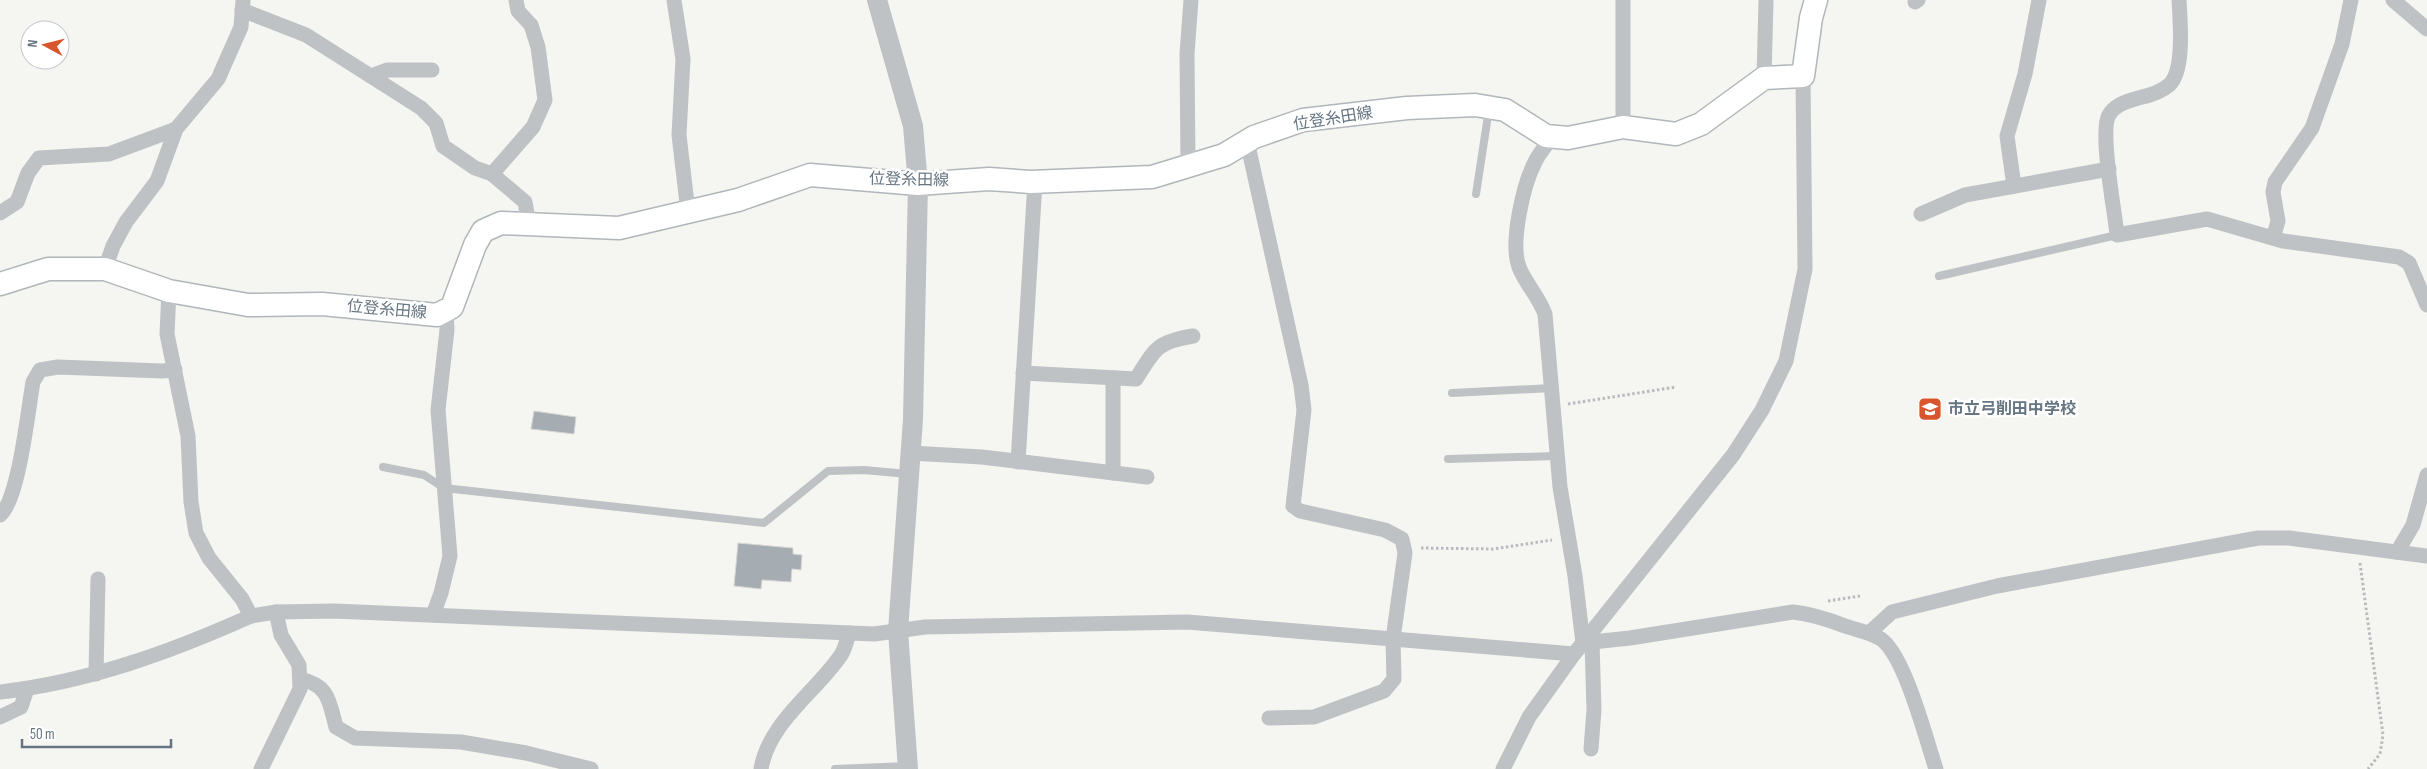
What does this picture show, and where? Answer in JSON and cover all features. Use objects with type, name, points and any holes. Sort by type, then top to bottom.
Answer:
[{"type":"main road","points":[[1764,78],[1803,76],[1811,18],[1816,0]]},
{"type":"main road","name":"位登糸田線","points":[[0,284],[48,269],[105,269],[169,292],[248,305],[322,304],[437,315],[446,312],[452,307],[475,245],[483,231],[502,223],[619,228],[738,200],[810,175],[918,184],[989,179],[1035,182],[1152,177],[1224,155],[1247,141],[1303,120],[1407,108],[1475,105],[1505,110],[1546,136],[1568,138],[1623,127],[1676,134],[1700,124],[1764,78]]},
{"type":"street","points":[[492,174],[533,128],[545,100],[538,47],[531,25],[518,11],[516,0]]},
{"type":"street","points":[[674,0],[683,59],[680,135],[688,212]]},
{"type":"street","points":[[877,0],[913,126],[918,184],[910,453],[898,631],[908,767]]},
{"type":"street","points":[[1188,166],[1186,54],[1191,0]]},
{"type":"street","points":[[1623,0],[1623,127]]},
{"type":"street","points":[[1764,78],[1766,0]]},
{"type":"street","points":[[2014,186],[2007,136],[2025,74],[2039,0]]},
{"type":"street","points":[[2179,0],[2181,38],[2176,76],[2169,86],[2150,95],[2120,103],[2108,115],[2105,134],[2117,235],[2207,219],[2273,238],[2398,257],[2409,263],[2427,305]]},
{"type":"street","points":[[2273,238],[2278,221],[2273,192],[2275,182],[2312,128],[2342,44],[2351,0]]},
{"type":"street","points":[[2394,0],[2427,29]]},
{"type":"street","points":[[105,269],[113,246],[126,222],[157,181],[176,129],[218,79],[241,26],[243,5],[306,35],[421,108],[436,123],[443,146],[475,168],[492,174],[525,202],[529,224]]},
{"type":"street","points":[[371,76],[386,70],[432,70]]},
{"type":"street","points":[[1503,769],[1529,717],[1733,455],[1762,410],[1786,361],[1805,269],[1803,76]]},
{"type":"street","points":[[0,213],[17,202],[28,173],[39,158],[108,154],[176,129]]},
{"type":"street","points":[[1552,136],[1535,162],[1518,216],[1515,251],[1520,269],[1540,299],[1545,314],[1556,456],[1583,647],[1594,710],[1591,749]]},
{"type":"street","points":[[1247,141],[1301,385],[1304,410],[1293,506],[1300,511],[1385,530],[1402,539],[1403,547],[1402,584],[1393,639],[1394,678],[1384,691],[1314,717],[1268,718]]},
{"type":"street","points":[[1921,214],[1965,195],[2109,169]]},
{"type":"street","points":[[1018,462],[1035,182]]},
{"type":"street","points":[[169,292],[167,334],[188,436],[191,502],[196,533],[209,558],[242,598],[251,616]]},
{"type":"street","points":[[433,615],[441,593],[450,556],[438,410],[447,330],[446,312]]},
{"type":"street","points":[[1023,373],[1136,379],[1156,348],[1171,340],[1193,336]]},
{"type":"street","points":[[0,515],[6,510],[13,491],[33,382],[40,370],[58,367],[174,370]]},
{"type":"street","points":[[1113,378],[1113,473]]},
{"type":"street","points":[[910,453],[982,457],[1147,477]]},
{"type":"street","points":[[2397,552],[2413,525],[2427,475]]},
{"type":"street","points":[[1869,633],[1892,612],[1997,586],[2258,538],[2289,538],[2360,545],[2427,556]]},
{"type":"street","points":[[96,674],[98,579]]},
{"type":"street","points":[[0,692],[26,689],[96,674],[251,616],[276,612],[334,611],[874,634],[925,627],[1187,622],[1393,639],[1583,647],[1793,612],[1813,614],[1869,633],[1882,640],[1894,653],[1906,681],[1936,769]]},
{"type":"street","points":[[261,769],[300,689],[299,665],[281,635],[276,612]]},
{"type":"street","points":[[761,769],[763,757],[775,734],[842,654],[849,633]]},
{"type":"street","points":[[300,679],[313,682],[328,694],[336,727],[355,738],[461,742],[526,753],[591,769]]},
{"type":"street","points":[[0,717],[21,707],[26,689]]},
{"type":"lane","points":[[1476,194],[1489,107]]},
{"type":"lane","points":[[1939,276],[2117,235]]},
{"type":"lane","points":[[1452,393],[1552,388]]},
{"type":"lane","points":[[1448,459],[1556,456]]},
{"type":"lane","points":[[383,467],[424,475],[444,488],[764,523],[828,471],[864,470],[908,474]]},
{"type":"lane","points":[[834,769],[908,767]]},
{"type":"path","points":[[1553,406],[1587,403],[1676,387]]},
{"type":"path","points":[[1403,547],[1493,549],[1568,538]]},
{"type":"path","points":[[2360,545],[2360,567],[2383,735],[2380,754],[2368,769]]},
{"type":"building","points":[[534,411],[576,417],[574,434],[531,429]]},
{"type":"building","points":[[738,543],[793,548],[793,554],[802,555],[801,570],[792,569],[791,582],[762,580],[761,589],[734,586]]},
{"type":"place","name":"市立弓削田中学校","points":[[1930,409]]}]
